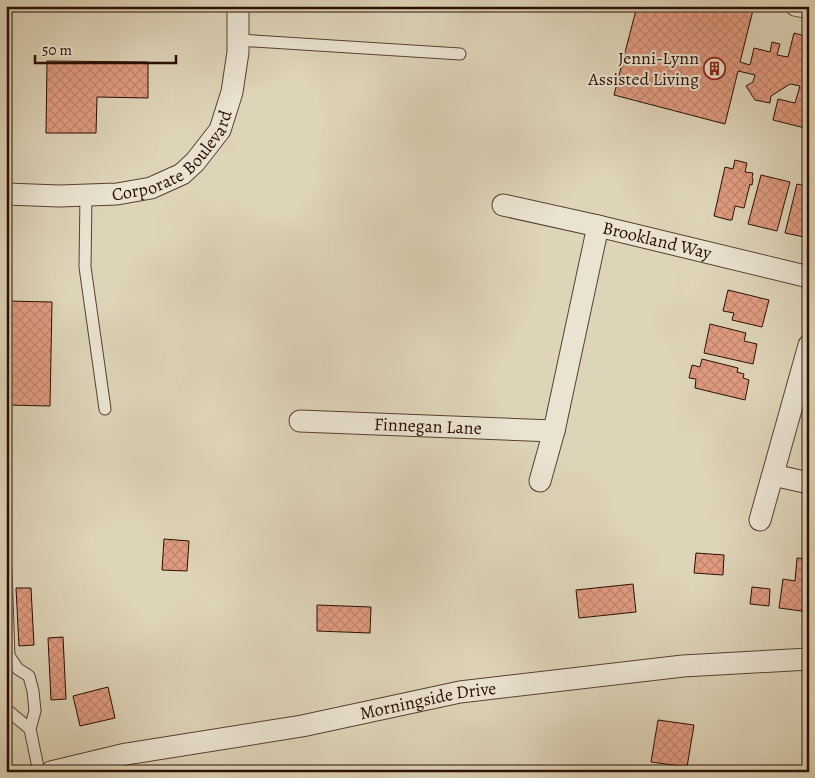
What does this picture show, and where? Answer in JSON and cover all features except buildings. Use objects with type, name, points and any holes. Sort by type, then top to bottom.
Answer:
[{"type":"street","name":"Corporate Boulevard","points":[[6,194],[59,196],[117,194],[151,188],[182,174],[195,162],[220,130],[232,92],[238,52],[238,6]]},
{"type":"street","name":"Brookland Way","points":[[503,205],[598,226],[809,278]]},
{"type":"street","points":[[540,482],[554,431],[598,226]]},
{"type":"street","points":[[760,520],[809,345]]},
{"type":"street","name":"Finnegan Lane","points":[[300,421],[554,431]]},
{"type":"street","points":[[773,475],[809,483]]},
{"type":"street","name":"Morningside Drive","points":[[51,772],[126,754],[302,726],[460,692],[683,666],[809,658]]},
{"type":"lane","points":[[789,6],[794,10],[809,14]]},
{"type":"lane","points":[[238,40],[460,54]]},
{"type":"lane","points":[[86,195],[85,267],[105,409]]},
{"type":"lane","points":[[6,569],[10,656],[18,669],[29,676],[34,691],[35,711],[30,729],[39,772]]},
{"type":"lane","points":[[6,709],[30,729]]},
{"type":"place","name":"Jenni-Lynn Assisted Living","points":[[715,68]]}]
